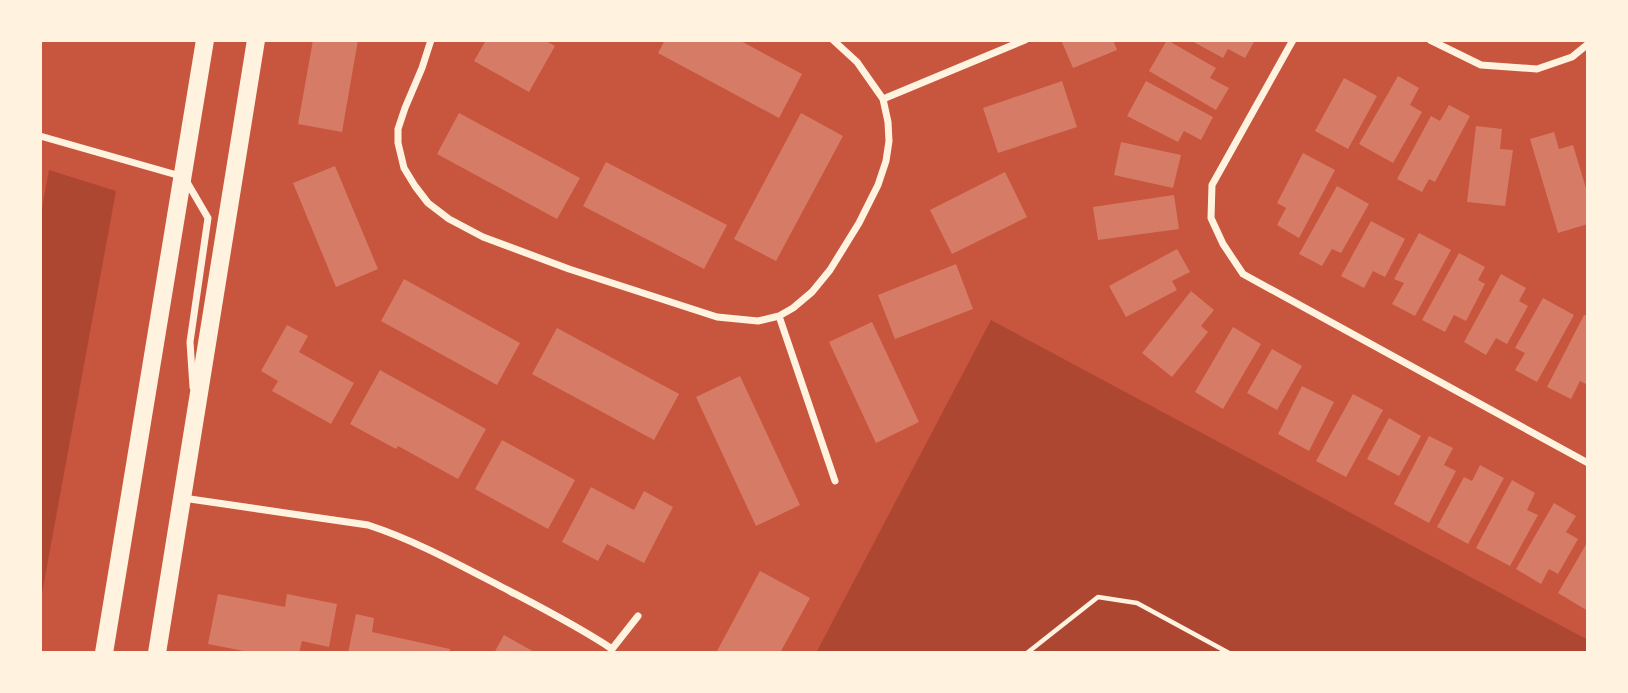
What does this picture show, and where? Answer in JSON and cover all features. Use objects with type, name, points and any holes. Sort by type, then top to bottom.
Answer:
[{"type":"main road","points":[[104,653],[205,40]]},
{"type":"main road","points":[[157,653],[256,40]]},
{"type":"street","points":[[431,40],[398,129],[398,144],[404,168],[428,203],[449,219],[483,237],[569,270],[717,317],[758,321],[779,316],[793,308],[812,292],[830,270],[859,223],[878,185],[886,161],[889,141],[883,99],[857,62],[833,40]]},
{"type":"street","points":[[883,99],[1025,40]]},
{"type":"street","points":[[1293,40],[1212,185],[1211,218],[1223,244],[1243,274],[1588,463]]},
{"type":"street","points":[[1430,40],[1481,65],[1538,69],[1572,57],[1588,44]]},
{"type":"street","points":[[40,136],[184,177],[208,218],[190,342],[195,417]]},
{"type":"street","points":[[779,316],[835,481]]},
{"type":"street","points":[[182,498],[368,526],[395,534],[546,610],[613,651],[638,616]]},
{"type":"path","points":[[1027,653],[1098,597],[1138,603],[1228,653]]},
{"type":"shaded area","points":[[49,170],[116,191],[40,604],[40,219]]},
{"type":"shaded area","points":[[991,320],[1588,640],[1588,653],[816,653]]},
{"type":"building","points":[[313,40],[358,40],[342,132],[298,124]]},
{"type":"building","points":[[486,40],[544,40],[555,46],[529,92],[474,61]]},
{"type":"building","points":[[665,40],[739,40],[802,74],[779,118],[658,53]]},
{"type":"building","points":[[1061,40],[1113,40],[1117,50],[1073,68]]},
{"type":"building","points":[[1167,40],[1216,68],[1210,78],[1229,88],[1216,110],[1149,71]]},
{"type":"building","points":[[1190,40],[1255,40],[1245,58],[1228,49],[1223,58]]},
{"type":"building","points":[[1398,76],[1419,88],[1410,105],[1422,112],[1393,163],[1359,144]]},
{"type":"building","points":[[1344,78],[1377,96],[1348,149],[1315,131]]},
{"type":"building","points":[[1062,81],[1077,127],[998,153],[983,108]]},
{"type":"building","points":[[1146,81],[1213,117],[1201,140],[1184,131],[1178,142],[1127,116]]},
{"type":"building","points":[[1449,105],[1470,116],[1435,182],[1429,179],[1422,192],[1397,179],[1431,116],[1440,121]]},
{"type":"building","points":[[459,113],[580,178],[557,219],[437,154]]},
{"type":"building","points":[[801,113],[843,136],[776,261],[734,239]]},
{"type":"building","points":[[1476,126],[1502,129],[1500,149],[1513,150],[1505,206],[1467,202]]},
{"type":"building","points":[[1554,132],[1559,149],[1573,145],[1588,195],[1588,224],[1558,233],[1530,139]]},
{"type":"building","points":[[1121,142],[1181,155],[1173,188],[1114,175]]},
{"type":"building","points":[[1303,153],[1335,170],[1299,238],[1277,225],[1286,208],[1277,203]]},
{"type":"building","points":[[606,162],[727,225],[704,269],[583,206]]},
{"type":"building","points":[[335,166],[378,269],[336,287],[293,183]]},
{"type":"building","points":[[1005,172],[1027,217],[952,254],[930,210]]},
{"type":"building","points":[[1337,186],[1369,204],[1341,253],[1332,249],[1322,266],[1299,254]]},
{"type":"building","points":[[1174,195],[1179,229],[1098,240],[1093,207]]},
{"type":"building","points":[[1371,221],[1405,239],[1385,277],[1373,271],[1364,288],[1341,276]]},
{"type":"building","points":[[1419,233],[1451,250],[1415,316],[1392,304],[1404,283],[1394,279]]},
{"type":"building","points":[[1177,249],[1190,272],[1172,281],[1177,290],[1126,317],[1109,286]]},
{"type":"building","points":[[1459,253],[1485,267],[1478,280],[1485,284],[1466,321],[1454,315],[1445,332],[1422,320]]},
{"type":"building","points":[[956,264],[973,309],[895,339],[878,295]]},
{"type":"building","points":[[1501,274],[1526,288],[1519,301],[1528,306],[1507,344],[1496,338],[1486,355],[1464,342]]},
{"type":"building","points":[[404,279],[520,343],[497,385],[381,321]]},
{"type":"building","points":[[1191,291],[1214,310],[1201,326],[1208,332],[1172,377],[1142,353]]},
{"type":"building","points":[[1543,298],[1574,315],[1537,382],[1515,370],[1525,353],[1515,348]]},
{"type":"building","points":[[1584,315],[1588,316],[1588,385],[1580,381],[1571,399],[1547,387]]},
{"type":"building","points":[[872,322],[919,422],[876,443],[829,342]]},
{"type":"building","points":[[287,325],[308,336],[299,352],[354,383],[331,424],[272,391],[278,381],[261,371]]},
{"type":"building","points":[[1233,327],[1261,344],[1223,409],[1195,392]]},
{"type":"building","points":[[557,328],[679,394],[654,440],[532,374]]},
{"type":"building","points":[[1272,349],[1302,366],[1277,410],[1247,393]]},
{"type":"building","points":[[380,370],[486,429],[458,479],[398,446],[396,449],[350,424]]},
{"type":"building","points":[[740,376],[800,505],[756,526],[696,397]]},
{"type":"building","points":[[1302,386],[1334,402],[1309,451],[1278,434]]},
{"type":"building","points":[[1353,394],[1383,410],[1346,477],[1316,461]]},
{"type":"building","points":[[1389,418],[1421,436],[1399,476],[1367,459]]},
{"type":"building","points":[[1429,436],[1453,448],[1444,465],[1456,471],[1429,523],[1394,504]]},
{"type":"building","points":[[502,440],[575,480],[548,529],[475,489]]},
{"type":"building","points":[[1480,465],[1504,478],[1468,544],[1437,527],[1464,477],[1472,481]]},
{"type":"building","points":[[1512,480],[1535,493],[1527,510],[1538,515],[1510,566],[1476,548]]},
{"type":"building","points":[[591,487],[634,510],[644,491],[673,507],[644,563],[607,544],[598,561],[562,542]]},
{"type":"building","points":[[1554,503],[1576,516],[1566,532],[1578,539],[1558,574],[1549,569],[1541,584],[1516,569]]},
{"type":"building","points":[[1588,541],[1588,611],[1558,593]]},
{"type":"building","points":[[760,571],[810,598],[780,653],[716,653]]},
{"type":"building","points":[[218,594],[285,607],[287,594],[337,604],[329,647],[302,641],[299,653],[254,653],[208,644]]},
{"type":"building","points":[[356,614],[374,618],[372,632],[450,649],[449,653],[348,653]]},
{"type":"building","points":[[504,635],[536,653],[494,653]]}]
